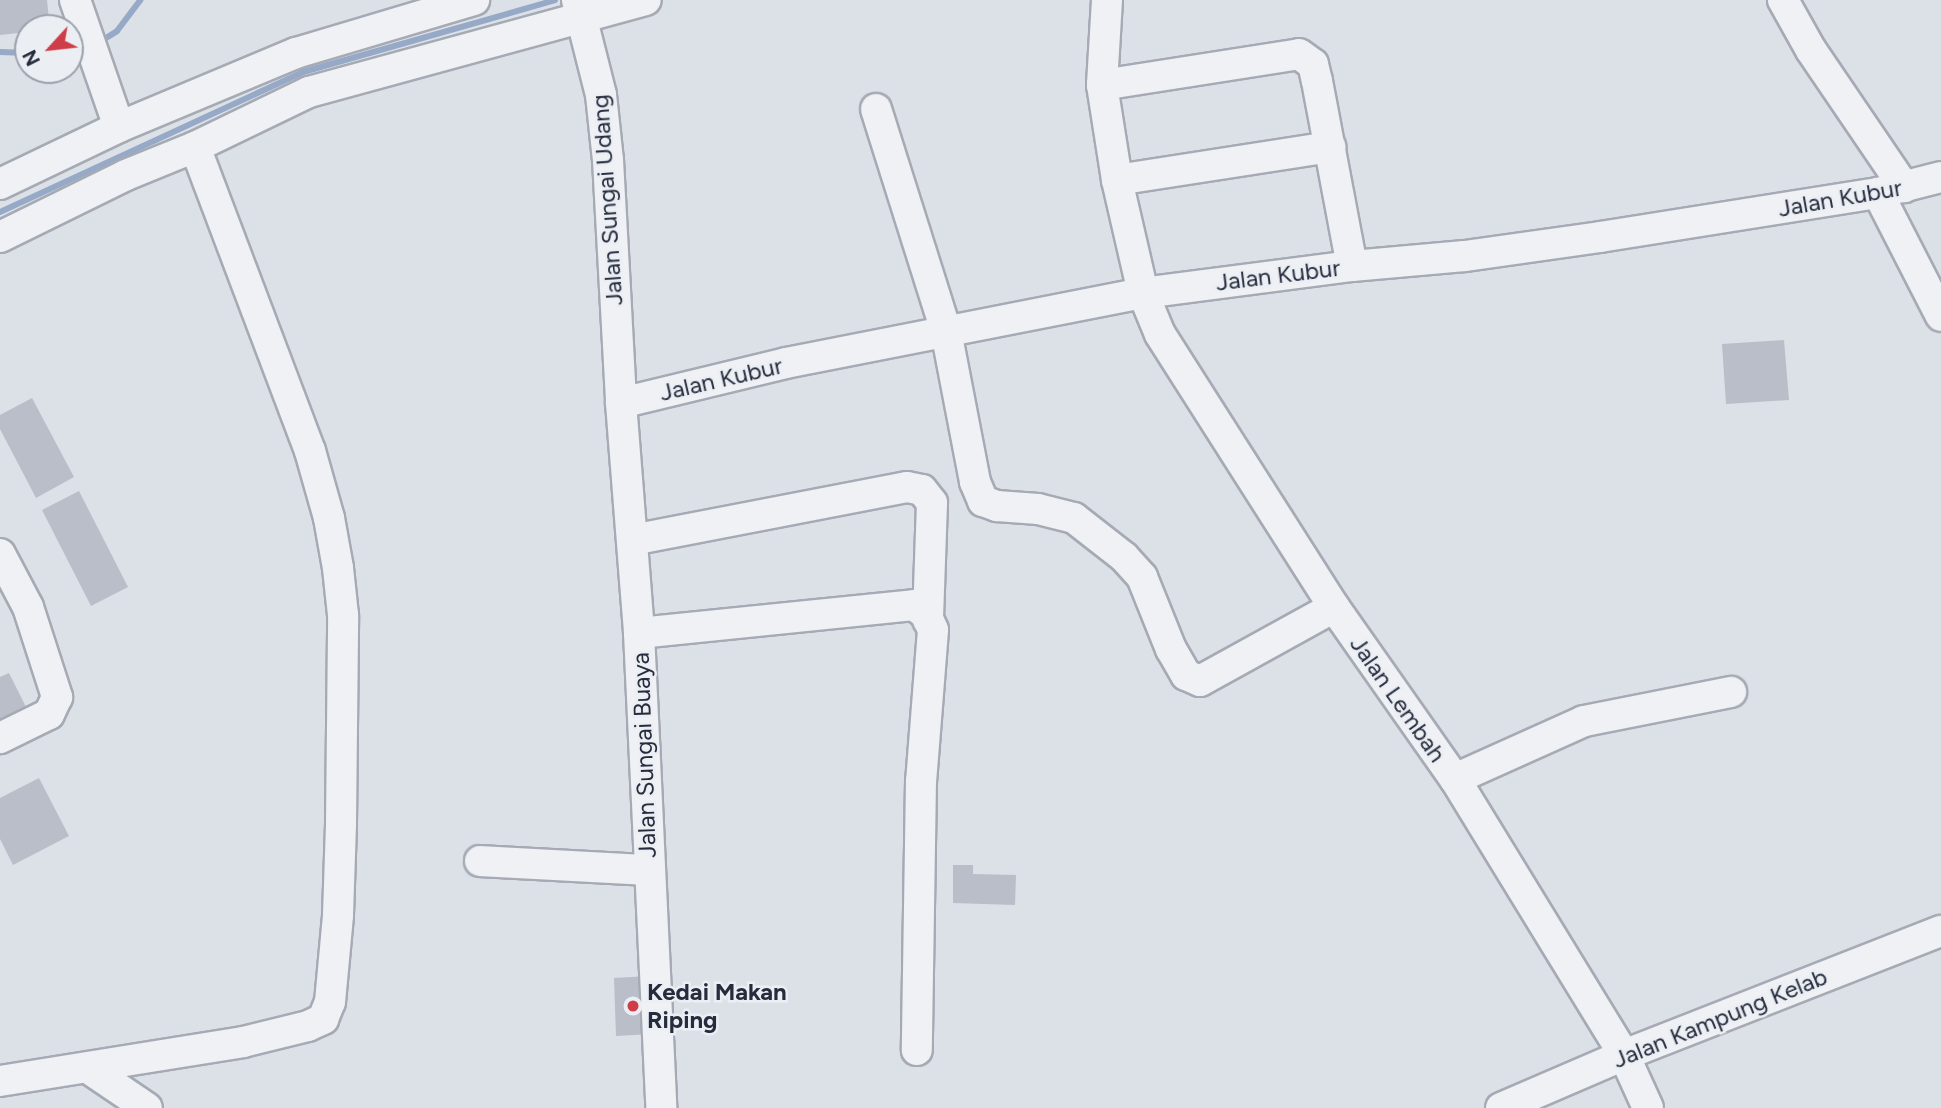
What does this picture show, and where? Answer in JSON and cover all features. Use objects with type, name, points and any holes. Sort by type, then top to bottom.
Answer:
[{"type":"street","points":[[75,0],[119,127]]},
{"type":"street","points":[[0,184],[119,127],[296,53],[474,0]]},
{"type":"street","points":[[0,237],[126,175],[195,147],[309,92],[579,8],[646,0]]},
{"type":"street","name":"Jalan Lembah","points":[[1107,0],[1102,85],[1117,180],[1143,292],[1160,334],[1180,370],[1334,607],[1455,779],[1624,1055],[1648,1108]]},
{"type":"street","points":[[1783,0],[1891,190],[1941,316]]},
{"type":"street","name":"Jalan Sungai Udang","points":[[579,8],[601,95],[608,160],[621,403]]},
{"type":"street","points":[[1102,85],[1299,54],[1313,64],[1352,266]]},
{"type":"street","points":[[876,109],[946,331],[975,482],[984,501],[997,506],[1038,509],[1074,518],[1124,557],[1142,577],[1171,649],[1186,675],[1200,681],[1334,607]]},
{"type":"street","points":[[0,1081],[51,1071],[88,1069],[188,1053],[308,1026],[323,1019],[330,1002],[338,915],[341,823],[343,615],[338,569],[310,451],[195,147]]},
{"type":"street","points":[[1117,180],[1330,147]]},
{"type":"street","name":"Jalan Kubur","points":[[621,403],[786,363],[1143,292],[1352,266],[1465,256],[1891,190],[1941,177]]},
{"type":"street","name":"Jalan Sungai Buaya","points":[[621,403],[639,633],[661,1108]]},
{"type":"street","points":[[632,540],[907,487],[922,490],[932,503],[928,620]]},
{"type":"street","points":[[0,554],[27,607],[57,697],[49,714],[0,738]]},
{"type":"street","points":[[639,633],[914,605],[926,614],[933,630],[921,781],[916,1050]]},
{"type":"street","points":[[1455,779],[1584,721],[1731,692]]},
{"type":"street","points":[[480,861],[648,870]]},
{"type":"street","name":"Jalan Kampung Kelab","points":[[1501,1108],[1624,1055],[1941,931]]},
{"type":"street","points":[[88,1069],[147,1108]]},
{"type":"building","points":[[0,0],[47,0],[48,14],[14,14],[14,34],[0,35]]},
{"type":"building","points":[[1784,340],[1789,400],[1726,404],[1722,344]]},
{"type":"building","points":[[32,398],[74,477],[36,498],[0,429],[0,415]]},
{"type":"building","points":[[79,491],[128,587],[91,606],[42,510]]},
{"type":"building","points":[[9,673],[29,713],[0,728],[0,677]]},
{"type":"building","points":[[39,778],[69,836],[13,865],[0,839],[0,798]]},
{"type":"building","points":[[953,865],[973,865],[973,874],[1016,875],[1015,905],[953,903]]},
{"type":"building","name":"Kedai Makan Riping","points":[[649,976],[651,1034],[616,1036],[614,978]]},
{"type":"waterway","points":[[98,43],[117,31],[140,0]]},
{"type":"waterway","points":[[0,212],[303,72],[555,0]]},
{"type":"waterway","points":[[0,52],[14,52]]},
{"type":"place","name":"Kedai Makan Riping","points":[[633,1006]]}]
